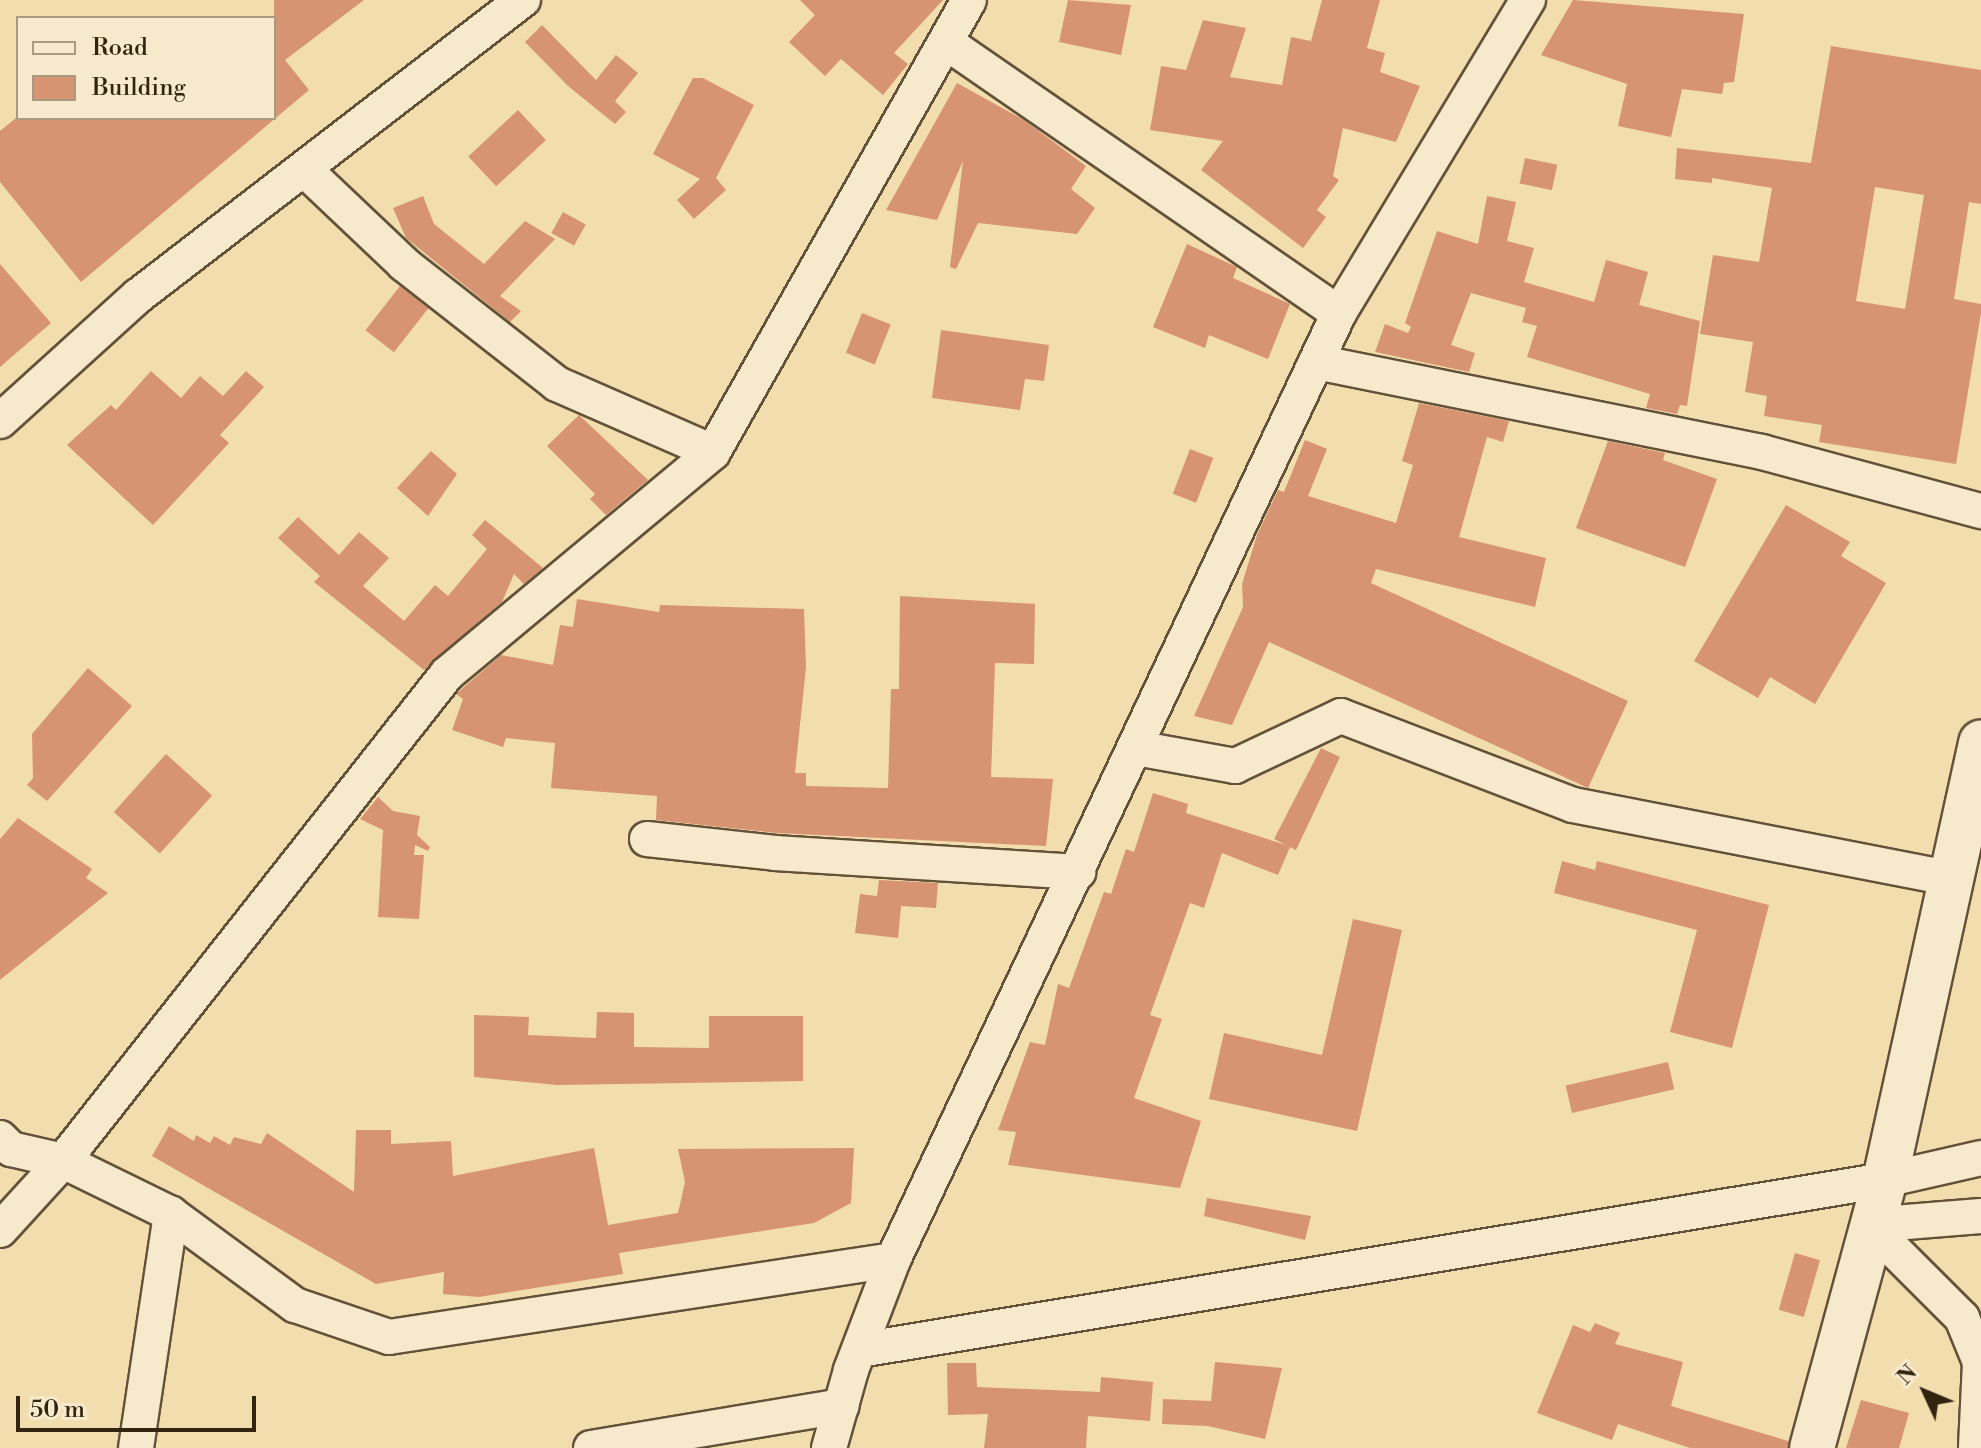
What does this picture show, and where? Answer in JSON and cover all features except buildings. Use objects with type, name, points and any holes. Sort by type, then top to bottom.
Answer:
[{"type":"main road","points":[[1812,1448],[1869,1225],[1885,1180],[1981,742]]},
{"type":"street","points":[[0,1230],[63,1161],[447,674],[713,452],[969,0]]},
{"type":"street","points":[[829,1448],[893,1260],[1339,313],[1528,0]]},
{"type":"street","points":[[0,421],[138,296],[304,169],[507,5]]},
{"type":"street","points":[[947,43],[1339,313]]},
{"type":"street","points":[[304,169],[404,264],[557,384],[713,452]]},
{"type":"street","points":[[1316,362],[1762,452],[1981,511]]},
{"type":"street","points":[[1136,748],[1235,766],[1341,716],[1573,805],[1953,879]]},
{"type":"street","points":[[647,839],[775,853],[1078,872]]},
{"type":"street","points":[[0,1138],[11,1149],[63,1161],[171,1214],[295,1305],[389,1337],[893,1260]]},
{"type":"street","points":[[860,1350],[1885,1180],[1981,1158]]},
{"type":"street","points":[[136,1448],[171,1214]]},
{"type":"street","points":[[1869,1225],[1981,1216]]},
{"type":"street","points":[[1869,1225],[1962,1318],[1980,1362],[1976,1448]]},
{"type":"street","points":[[591,1448],[841,1406]]}]
